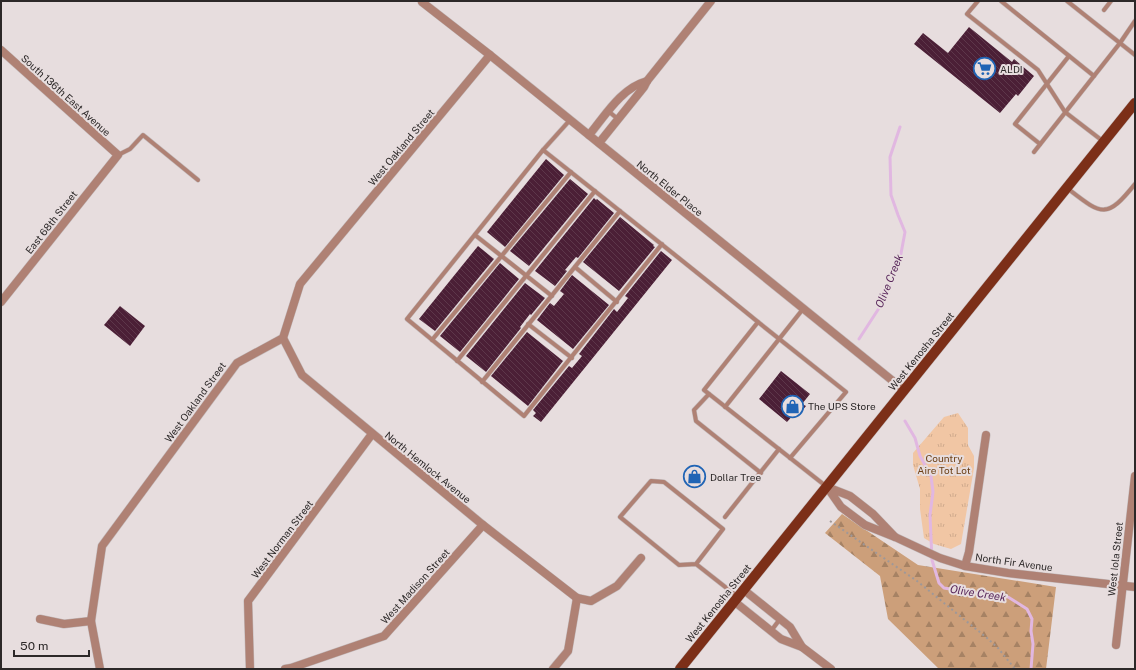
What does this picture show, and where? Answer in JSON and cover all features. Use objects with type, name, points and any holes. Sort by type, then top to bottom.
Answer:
[{"type":"main road","name":"West Kenosha Street","points":[[680,669],[1135,103]]},
{"type":"street","points":[[599,143],[644,87],[646,81],[711,1]]},
{"type":"street","name":"North Elder Place","points":[[423,2],[904,390]]},
{"type":"street","name":"South 136th East Avenue","points":[[1,50],[118,155]]},
{"type":"street","name":"West Oakland Street","points":[[100,669],[91,621],[102,546],[237,363],[283,338],[300,284],[490,55]]},
{"type":"street","points":[[589,135],[620,98],[639,83],[646,81]]},
{"type":"street","name":"East 68th Street","points":[[1,302],[118,155]]},
{"type":"street","name":"North Hemlock Avenue","points":[[283,338],[302,375],[483,526],[577,598]]},
{"type":"street","name":"West Norman Street","points":[[250,669],[248,601],[372,434]]},
{"type":"street","points":[[965,566],[969,552],[986,435]]},
{"type":"street","name":"West Iola Street","points":[[1116,645],[1135,476]]},
{"type":"street","name":"North Fir Avenue","points":[[827,487],[841,506],[865,525],[940,558],[965,566],[1008,573],[1135,587]]},
{"type":"street","name":"North Fir Avenue","points":[[827,487],[850,496],[873,514],[895,538]]},
{"type":"street","name":"West Madison Street","points":[[285,669],[384,636],[483,526]]},
{"type":"street","points":[[553,669],[568,651],[577,598],[591,601],[617,586],[641,558]]},
{"type":"street","points":[[739,597],[780,619],[790,627],[802,647]]},
{"type":"street","points":[[739,597],[771,631],[781,639],[802,647],[832,669]]},
{"type":"street","points":[[40,620],[64,624],[91,621]]},
{"type":"lane","points":[[978,1],[967,14],[1038,70],[1065,112],[1104,142]]},
{"type":"lane","points":[[1001,1],[1094,76]]},
{"type":"lane","points":[[1067,1],[1135,55]]},
{"type":"lane","points":[[1073,5],[1076,1]]},
{"type":"lane","points":[[1104,10],[1111,1]]},
{"type":"lane","points":[[1034,152],[1120,43],[1135,21]]},
{"type":"lane","points":[[1040,144],[1015,124],[1069,56]]},
{"type":"lane","points":[[608,112],[618,119]]},
{"type":"lane","points":[[570,120],[543,150],[407,319],[524,416],[662,244]]},
{"type":"lane","points":[[118,155],[130,149],[143,135],[198,180]]},
{"type":"lane","points":[[543,150],[846,392],[790,458]]},
{"type":"lane","points":[[432,340],[570,172]]},
{"type":"lane","points":[[1067,188],[1087,204],[1096,209],[1104,210],[1112,208],[1120,202],[1135,184]]},
{"type":"lane","points":[[457,361],[595,191]]},
{"type":"lane","points":[[482,382],[620,211]]},
{"type":"lane","points":[[475,235],[552,296]]},
{"type":"lane","points":[[575,267],[616,302]]},
{"type":"lane","points":[[725,407],[803,309]]},
{"type":"lane","points":[[758,322],[704,390],[827,487]]},
{"type":"lane","points":[[528,324],[572,358]]},
{"type":"lane","points":[[709,394],[694,410],[696,421],[761,472]]},
{"type":"lane","points":[[725,517],[779,449]]},
{"type":"lane","points":[[696,564],[723,529],[664,482],[651,481],[620,517],[679,565],[696,564],[739,597]]},
{"type":"lane","points":[[771,631],[780,619]]},
{"type":"path","points":[[830,521],[923,586],[987,638],[1015,669]]},
{"type":"green space","name":"Country Aire Tot Lot","points":[[958,413],[968,428],[968,445],[974,456],[974,468],[961,544],[951,549],[934,544],[924,538],[920,509],[920,489],[913,465],[913,453],[944,417]]},
{"type":"green space","points":[[842,514],[918,565],[1056,587],[1046,669],[939,669],[888,619],[880,576],[825,533]]},
{"type":"building","name":"ALDI","points":[[969,27],[1012,62],[1014,59],[1034,76],[1018,96],[1016,94],[1000,113],[914,44],[923,33],[948,53]]},
{"type":"building","points":[[546,159],[564,175],[505,247],[487,232]]},
{"type":"building","points":[[570,179],[588,194],[529,266],[510,251]]},
{"type":"building","points":[[594,198],[614,213],[578,258],[576,257],[565,270],[567,271],[555,286],[535,271]]},
{"type":"building","points":[[620,217],[655,247],[619,291],[583,262]]},
{"type":"building","points":[[478,246],[494,259],[435,331],[419,319]]},
{"type":"building","points":[[661,251],[672,260],[541,422],[533,416],[536,413],[533,410],[569,366],[572,368],[582,356],[579,354],[614,309],[617,312],[628,298],[625,296]]},
{"type":"building","points":[[500,263],[519,279],[460,352],[440,336]]},
{"type":"building","points":[[572,275],[609,305],[573,349],[537,320],[550,303],[554,306],[564,294],[560,291]]},
{"type":"building","points":[[525,283],[545,298],[531,315],[530,314],[520,327],[521,328],[486,372],[466,356]]},
{"type":"building","points":[[120,306],[145,326],[130,346],[104,325]]},
{"type":"building","points":[[527,332],[563,361],[528,406],[491,376]]},
{"type":"building","points":[[781,371],[810,394],[802,404],[806,406],[798,416],[795,413],[787,422],[759,399]]},
{"type":"waterway","name":"Olive Creek","points":[[859,339],[883,302],[900,259],[905,232],[891,195],[890,157],[900,127]]},
{"type":"waterway","name":"Olive Creek","points":[[905,421],[915,438],[920,456],[931,476],[933,492],[930,515],[932,560],[939,583],[944,588],[992,596],[1008,597],[1027,609],[1032,619],[1031,631],[1033,644],[1031,669]]},
{"type":"place","name":"ALDI","points":[[985,69]]},
{"type":"place","name":"The UPS Store","points":[[792,406]]},
{"type":"place","name":"Dollar Tree","points":[[695,477]]}]
